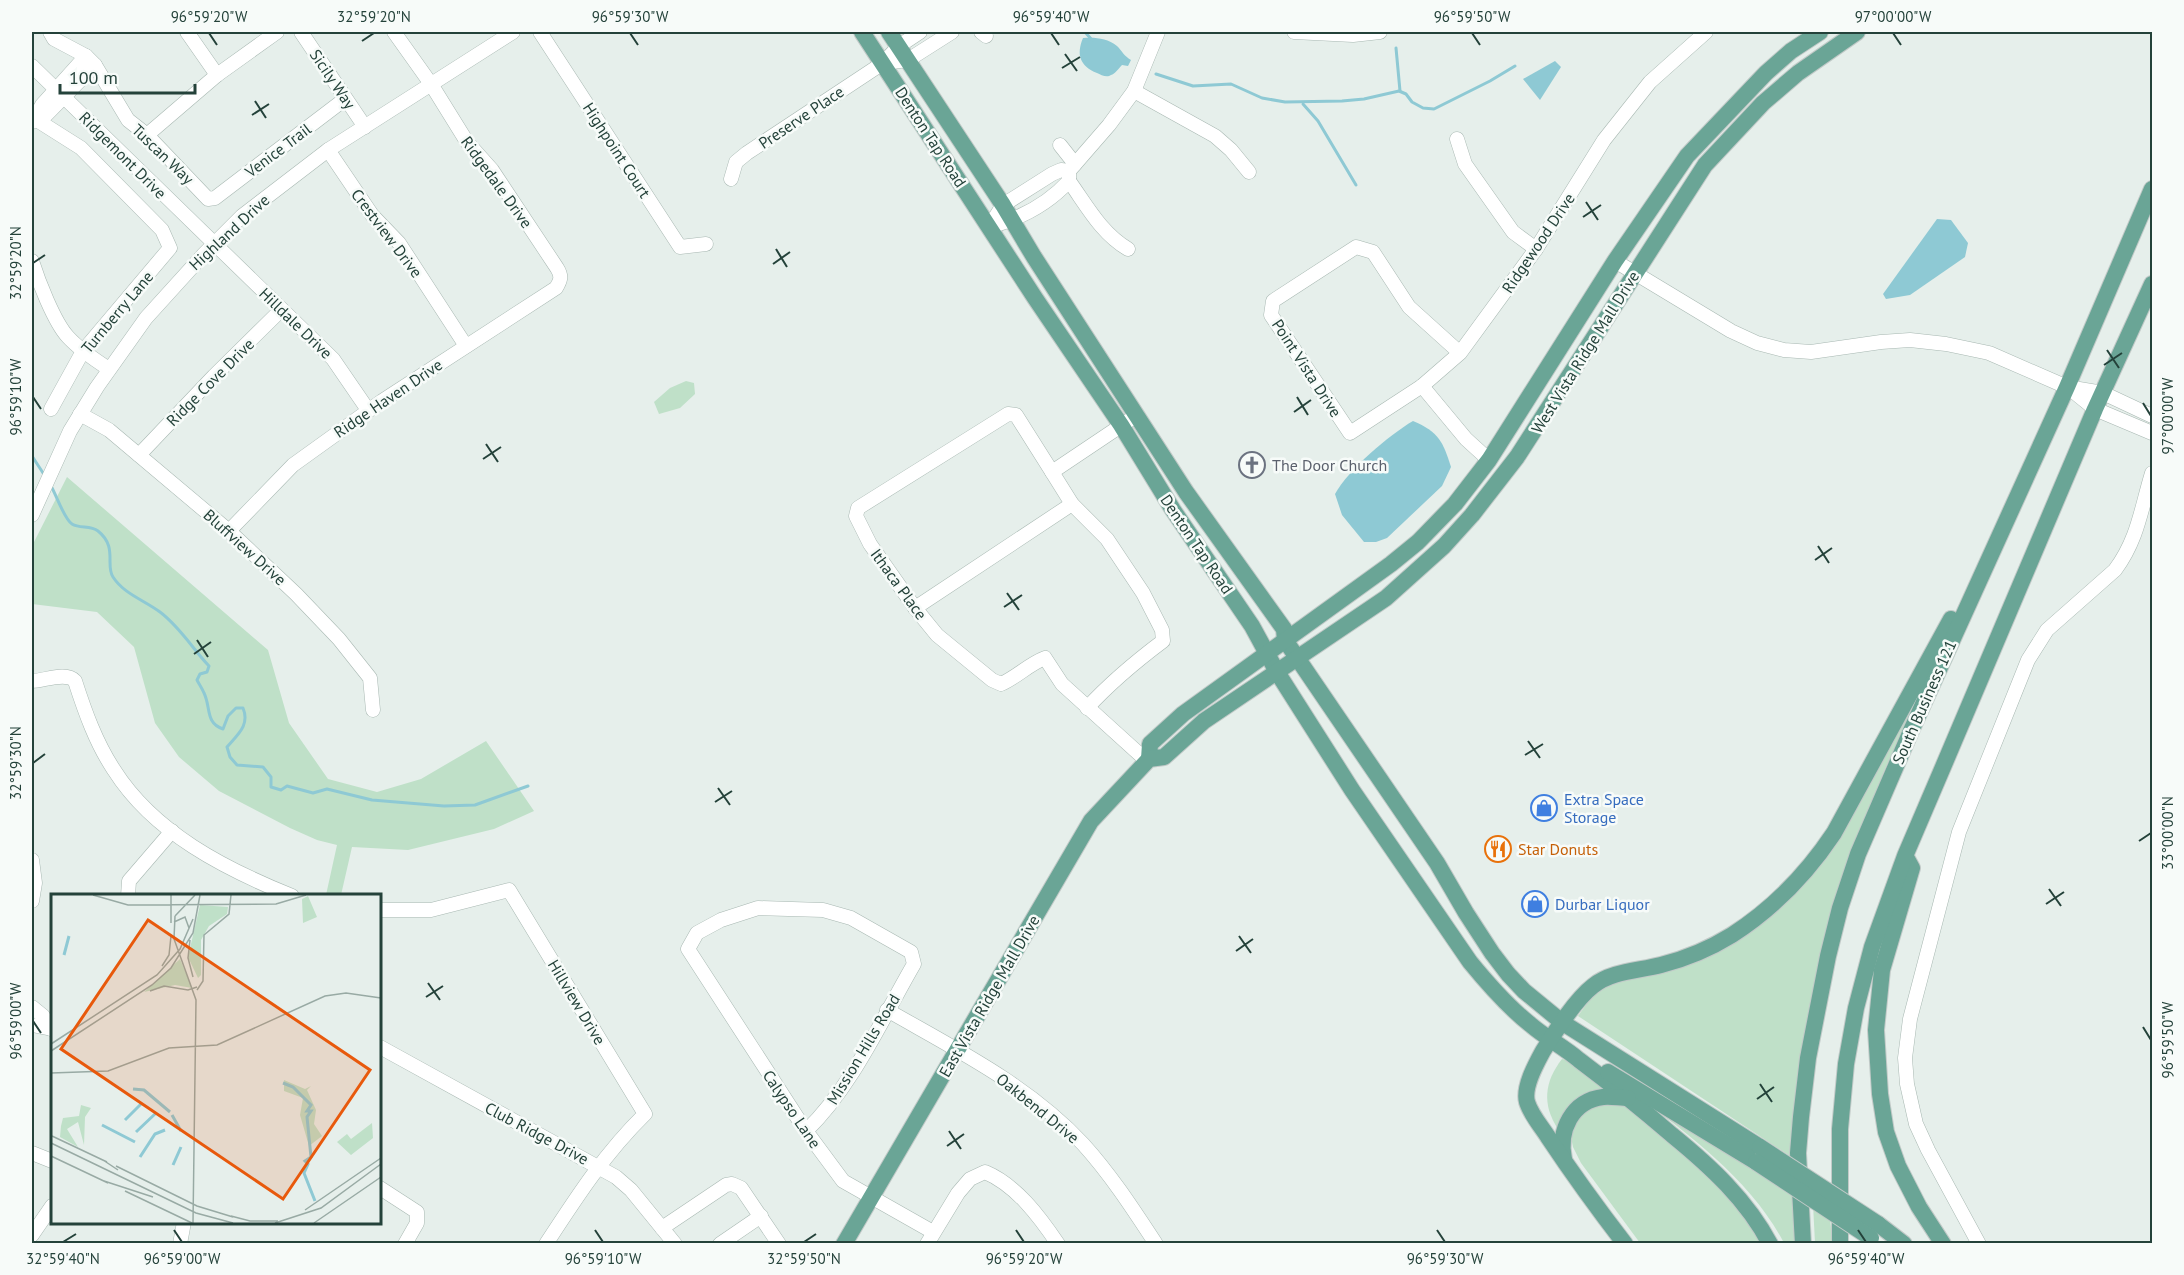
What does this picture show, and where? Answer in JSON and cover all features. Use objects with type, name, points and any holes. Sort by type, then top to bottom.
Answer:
[{"type":"main road","name":"Denton Tap Road","points":[[862,32],[1122,425],[1173,510],[1252,626],[1277,672],[1380,831],[1470,962],[1490,986],[1533,1027],[1579,1060]]},
{"type":"main road","name":"West Vista Ridge Mall Drive","points":[[1286,640],[1368,583],[1418,543],[1455,504],[1490,459],[1615,261],[1687,156],[1766,73],[1791,51],[1820,32]]},
{"type":"main road","name":"West Vista Ridge Mall Drive","points":[[1298,658],[1386,598],[1444,546],[1500,480],[1561,392],[1705,165],[1763,103],[1798,73],[1856,32]]},
{"type":"main road","name":"Denton Tap Road","points":[[894,39],[1186,492],[1284,629],[1286,640],[1437,863],[1492,953],[1508,974],[1563,1023],[1758,1155]]},
{"type":"main road","name":"South Business 121","points":[[1803,1244],[1797,1153],[1808,1058],[1834,929],[1858,854],[1911,730],[2067,387],[2152,189]]},
{"type":"main road","points":[[1840,1244],[1840,1129],[1846,1064],[1856,1008],[1872,947],[1905,856],[2095,409],[2152,284]]},
{"type":"main road","points":[[1490,459],[1500,480]]},
{"type":"main road","points":[[1533,1072],[1538,1060],[1580,998],[1594,985],[1609,977],[1662,965],[1694,954],[1729,937],[1775,904],[1817,859],[1834,833],[1986,555],[2004,515],[2012,509]]},
{"type":"main road","name":"East Vista Ridge Mall Drive","points":[[844,1244],[1091,821],[1148,760],[1150,744],[1183,714],[1286,640]]},
{"type":"main road","name":"East Vista Ridge Mall Drive","points":[[1148,760],[1164,757],[1204,721],[1298,658]]},
{"type":"main road","points":[[1380,831],[1406,818]]},
{"type":"main road","points":[[1905,856],[1912,868],[1882,970],[1876,1030],[1880,1094],[1886,1132],[1898,1166],[1919,1207],[1943,1244]]},
{"type":"main road","points":[[1535,1000],[1562,1004],[1580,998]]},
{"type":"main road","points":[[1533,1027],[1536,1050],[1526,1099],[1530,1110],[1625,1244]]},
{"type":"main road","points":[[1579,1060],[1598,1066],[1758,1155],[1875,1235],[1904,1244]]},
{"type":"main road","points":[[1579,1060],[1710,1167],[1740,1199],[1763,1230],[1770,1244]]},
{"type":"main road","points":[[1565,1162],[1562,1145],[1563,1130],[1569,1119],[1582,1105],[1603,1097],[1628,1098]]},
{"type":"street","points":[[32,120],[45,116],[60,93],[90,60],[54,39],[50,32]]},
{"type":"street","points":[[187,32],[217,75]]},
{"type":"street","points":[[147,135],[217,75],[277,32]]},
{"type":"street","name":"Sicily Way","points":[[301,32],[364,127]]},
{"type":"street","name":"Ridgedale Drive","points":[[394,32],[431,84],[467,142],[492,170],[561,274],[561,281]]},
{"type":"street","name":"Highland Drive","points":[[32,515],[80,414],[146,318],[184,274],[242,216],[328,150],[513,32]]},
{"type":"street","name":"Highpoint Court","points":[[540,32],[680,247],[706,244]]},
{"type":"street","points":[[883,63],[894,39],[920,32]]},
{"type":"street","points":[[883,63],[908,60],[952,32]]},
{"type":"street","points":[[989,227],[1012,220],[1054,194],[1134,91],[1158,32]]},
{"type":"street","points":[[1294,32],[1353,35],[1380,32]]},
{"type":"street","name":"Ridgewood Drive","points":[[1350,433],[1422,386],[1460,353],[1536,249],[1604,140],[1650,82],[1706,32]]},
{"type":"street","name":"Tuscan Way","points":[[90,60],[128,120],[147,135],[208,199]]},
{"type":"street","name":"Preserve Place","points":[[730,179],[736,162],[747,153],[883,63]]},
{"type":"street","name":"Ridgemont Drive","points":[[32,66],[214,244]]},
{"type":"street","points":[[1134,91],[1215,136],[1231,150],[1249,172]]},
{"type":"street","name":"Venice Trail","points":[[208,199],[215,198],[345,99]]},
{"type":"street","name":"Turnberry Lane","points":[[32,120],[81,148],[162,230],[170,248],[82,351],[51,409]]},
{"type":"street","points":[[1457,139],[1465,164],[1513,232],[1536,249]]},
{"type":"street","points":[[1060,145],[1071,172],[1102,230],[1112,240],[1128,249]]},
{"type":"street","name":"Crestview Drive","points":[[328,150],[372,215],[399,243],[466,346]]},
{"type":"street","points":[[989,227],[1003,205],[1052,174],[1061,170],[1071,172]]},
{"type":"street","name":"Hilldale Drive","points":[[214,244],[333,359],[369,410]]},
{"type":"street","name":"Point Vista Drive","points":[[1350,433],[1271,315],[1273,301],[1356,248],[1373,252],[1409,307],[1460,353]]},
{"type":"street","points":[[32,261],[39,284],[66,335],[82,351],[109,369]]},
{"type":"street","points":[[1615,261],[1731,331],[1757,343],[1784,350],[1811,352],[1910,340],[1946,344],[1989,353],[2067,387],[2103,393],[2152,416]]},
{"type":"street","name":"Ridge Haven Drive","points":[[229,531],[293,465],[369,410],[556,288],[561,281]]},
{"type":"street","name":"Ridge Cove Drive","points":[[139,455],[214,376],[282,310]]},
{"type":"street","points":[[1422,386],[1466,438],[1490,459]]},
{"type":"street","points":[[2067,387],[2095,409],[2152,432]]},
{"type":"street","name":"Bluffview Drive","points":[[80,414],[109,430],[229,531],[339,639],[370,678],[373,710]]},
{"type":"street","name":"Ithaca Place","points":[[1052,472],[1016,416],[1008,414],[858,508],[856,516],[870,544],[937,635],[992,680],[1001,684],[1045,658],[1062,684],[1148,760]]},
{"type":"street","points":[[1087,708],[1137,660],[1163,641],[1162,630],[1143,593],[1107,539],[1072,504],[1052,472],[1137,416]]},
{"type":"street","points":[[1979,1244],[1929,1153],[1912,1111],[1905,1058],[1913,1004],[1959,832],[2028,660],[2048,630],[2107,578],[2124,558],[2137,532],[2152,473]]},
{"type":"street","points":[[915,608],[1072,504]]},
{"type":"street","points":[[32,681],[65,676],[72,678],[85,713],[113,770],[129,790],[172,831],[219,864],[287,894]]},
{"type":"street","points":[[128,894],[129,881],[172,831]]},
{"type":"street","points":[[32,860],[35,883],[32,901]]},
{"type":"street","name":"Hillview Drive","points":[[381,910],[431,910],[509,890],[645,1114],[624,1134],[598,1165]]},
{"type":"street","name":"Mission Hills Road","points":[[688,949],[697,933],[721,920],[758,908],[823,910],[851,918],[911,952],[914,964],[840,1093],[825,1113],[806,1131]]},
{"type":"street","name":"Calypso Lane","points":[[688,949],[806,1131],[843,1181],[930,1238]]},
{"type":"street","points":[[32,1007],[43,1016],[51,1028]]},
{"type":"street","name":"Oakbend Drive","points":[[887,1010],[1011,1083],[1082,1143],[1114,1181],[1156,1244]]},
{"type":"street","points":[[32,1024],[51,1029]]},
{"type":"street","name":"Club Ridge Drive","points":[[381,1048],[598,1165],[616,1177],[631,1190],[675,1244]]},
{"type":"street","points":[[32,1153],[51,1161]]},
{"type":"street","points":[[546,1244],[598,1165]]},
{"type":"street","points":[[930,1238],[970,1179],[985,1172],[998,1178],[1018,1195],[1058,1244]]},
{"type":"street","points":[[662,1228],[729,1184],[741,1188],[779,1244]]},
{"type":"street","points":[[381,1189],[417,1212],[417,1223],[405,1244]]},
{"type":"street","points":[[32,1235],[51,1207]]},
{"type":"street","points":[[720,1244],[761,1216]]},
{"type":"street","points":[[180,1244],[184,1224]]},
{"type":"green space","points":[[686,381],[694,383],[695,394],[680,408],[659,414],[654,402],[670,388]]},
{"type":"green space","points":[[67,477],[268,650],[289,723],[328,779],[377,792],[421,779],[486,741],[534,811],[494,829],[408,850],[352,847],[341,894],[326,894],[337,845],[317,840],[290,828],[219,791],[179,757],[155,723],[134,647],[97,612],[32,604],[33,544]]},
{"type":"green space","points":[[1921,690],[1885,769],[1851,854],[1794,1117],[1790,1156],[1578,1016],[1595,992],[1606,984],[1658,970],[1780,903]]},
{"type":"green space","points":[[1562,1059],[1602,1087],[1558,1129],[1549,1111],[1547,1094],[1552,1076]]},
{"type":"green space","points":[[1637,1095],[1793,1191],[1799,1243],[1784,1243],[1755,1199],[1737,1180],[1699,1144]]},
{"type":"green space","points":[[1621,1103],[1706,1169],[1766,1243],[1640,1243],[1581,1163],[1571,1137],[1573,1126],[1590,1106]]},
{"type":"green space","points":[[1813,1204],[1830,1215],[1832,1243],[1815,1243]]},
{"type":"water","points":[[1083,38],[1101,39],[1113,43],[1131,60],[1128,66],[1122,65],[1108,76],[1091,70],[1083,63],[1080,55]]},
{"type":"water","points":[[1555,61],[1561,67],[1540,100],[1523,79]]},
{"type":"water","points":[[1937,219],[1951,220],[1968,243],[1965,257],[1910,295],[1886,299],[1883,294]]},
{"type":"water","points":[[1413,421],[1429,429],[1439,439],[1451,467],[1442,486],[1387,538],[1376,542],[1364,542],[1342,515],[1335,494],[1349,474],[1370,454]]},
{"type":"waterway","points":[[1085,32],[1092,40]]},
{"type":"waterway","points":[[1396,48],[1400,91]]},
{"type":"waterway","points":[[1156,74],[1193,86],[1231,84],[1262,98],[1285,102],[1364,99],[1399,91],[1423,108],[1434,109],[1515,66]]},
{"type":"waterway","points":[[1303,104],[1318,121],[1356,185]]},
{"type":"waterway","points":[[32,456],[45,476]]},
{"type":"waterway","points":[[50,484],[63,512],[72,524],[95,529],[104,537],[108,543],[111,572],[118,583],[167,618],[209,666],[207,672],[200,674],[197,680],[206,698],[213,723],[223,729],[228,716],[236,708],[243,708],[244,724],[227,747],[230,757],[237,765],[263,767],[271,777],[271,787],[281,790],[287,786],[313,793],[327,789],[372,800],[444,806],[475,805],[528,786]]},
{"type":"place","name":"The Door Church","points":[[1252,465]]},
{"type":"place","name":"Extra Space Storage","points":[[1544,808]]},
{"type":"place","name":"Star Donuts","points":[[1498,849]]},
{"type":"place","name":"Durbar Liquor","points":[[1535,904]]}]
